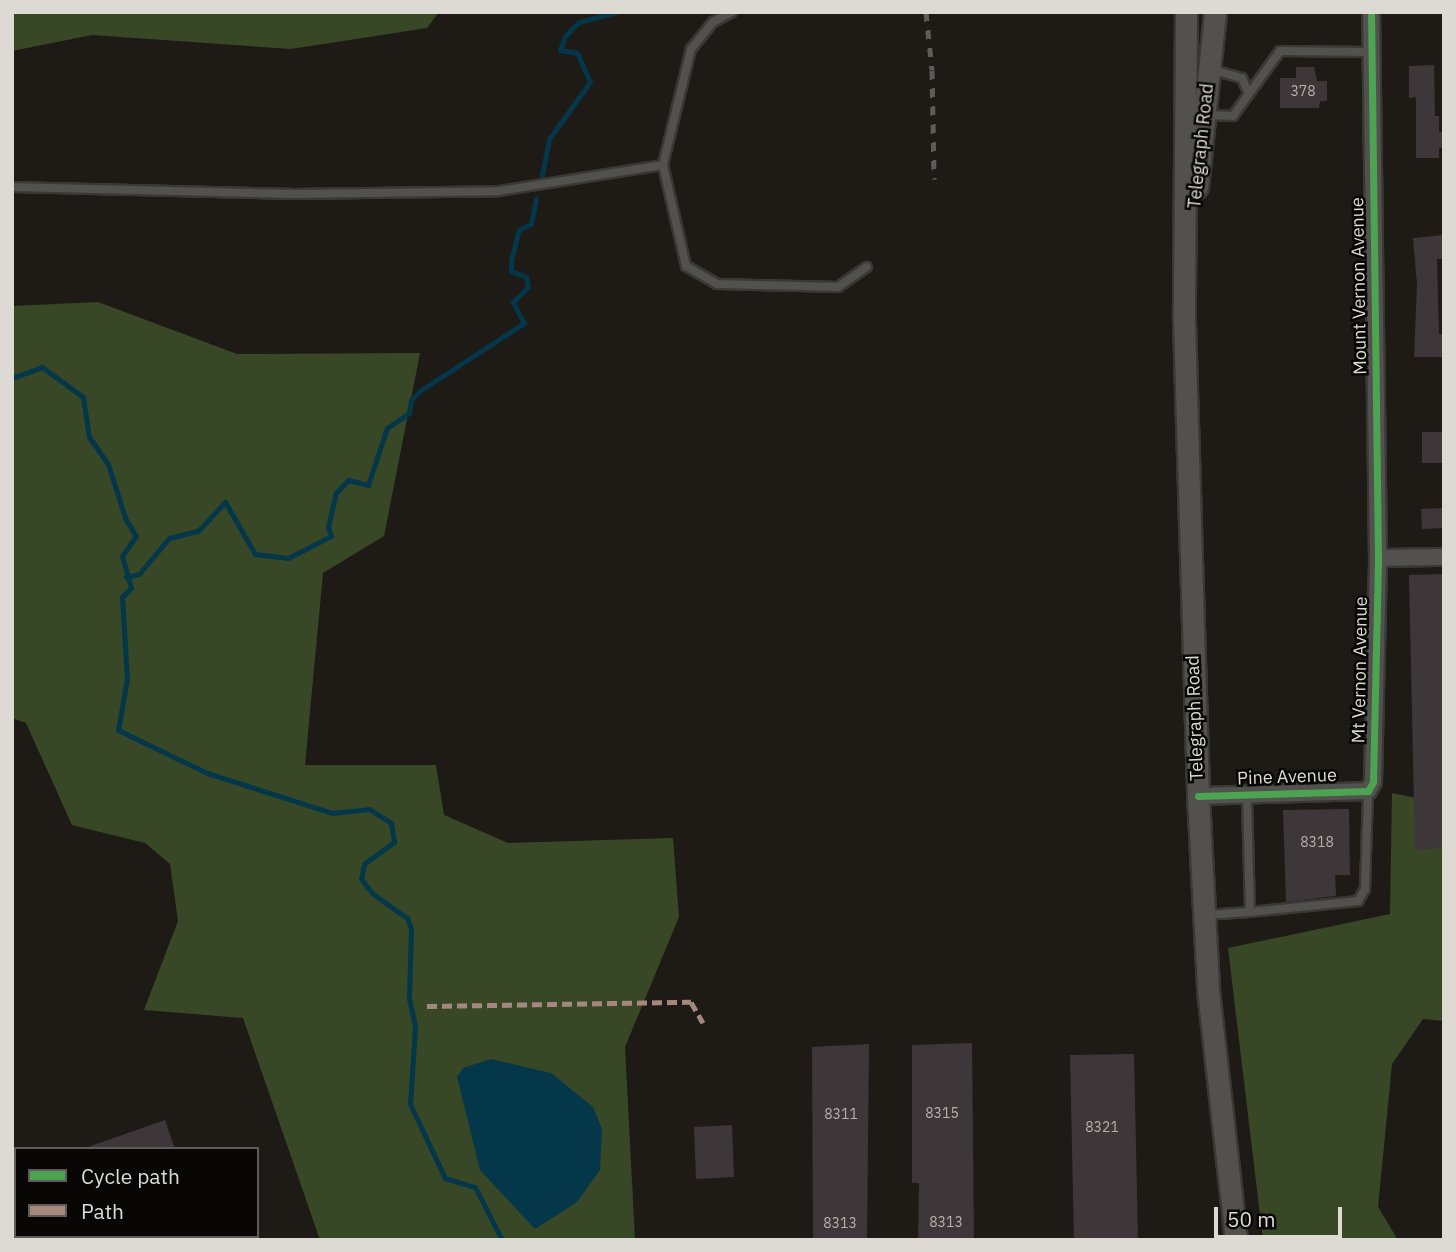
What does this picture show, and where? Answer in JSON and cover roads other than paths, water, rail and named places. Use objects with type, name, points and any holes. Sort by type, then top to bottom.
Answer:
[{"type":"main road","name":"Telegraph Road","points":[[1186,12],[1184,321],[1198,796],[1204,915],[1236,1240]]},
{"type":"main road","name":"Telegraph Road","points":[[1184,321],[1214,12]]},
{"type":"street","name":"Mount Vernon Avenue","points":[[1371,12],[1378,558]]},
{"type":"street","points":[[1378,558],[1444,557]]},
{"type":"street","name":"Mt Vernon Avenue","points":[[1370,787],[1378,558]]},
{"type":"street","name":"Pine Avenue","points":[[1198,796],[1370,787]]},
{"type":"lane","points":[[732,12],[713,22],[691,49],[663,165],[686,267],[717,284],[838,287],[866,267]]},
{"type":"lane","points":[[1204,115],[1233,116],[1280,51],[1371,52]]},
{"type":"lane","points":[[1209,69],[1242,78],[1248,92]]},
{"type":"lane","points":[[12,187],[294,194],[499,191],[663,165]]},
{"type":"lane","points":[[1204,915],[1358,901],[1365,890],[1370,787]]},
{"type":"lane","points":[[1247,794],[1250,912]]},
{"type":"water","points":[[491,1059],[551,1073],[593,1107],[602,1129],[600,1170],[577,1202],[535,1229],[480,1170],[457,1077],[463,1068]]},
{"type":"waterway","points":[[542,175],[549,139],[590,82],[577,53],[560,50],[565,36],[579,22],[617,12]]},
{"type":"waterway","points":[[126,577],[139,574],[169,538],[198,531],[225,502],[255,554],[288,558],[331,536],[328,527],[336,493],[348,480],[368,485],[387,428],[409,413],[411,400],[421,390],[524,323],[513,302],[528,287],[526,277],[511,271],[511,261],[519,230],[531,224],[536,198]]},
{"type":"waterway","points":[[12,378],[42,367],[83,397],[89,437],[108,464],[125,518],[136,536],[122,556],[131,588],[122,597],[127,679],[118,730],[207,773],[332,813],[369,809],[391,823],[394,842],[364,864],[361,879],[373,894],[407,918],[411,929],[409,998],[415,1027],[410,1104],[445,1178],[475,1187],[502,1240]]},
{"type":"railway","points":[[926,12],[932,70],[934,179]]}]
